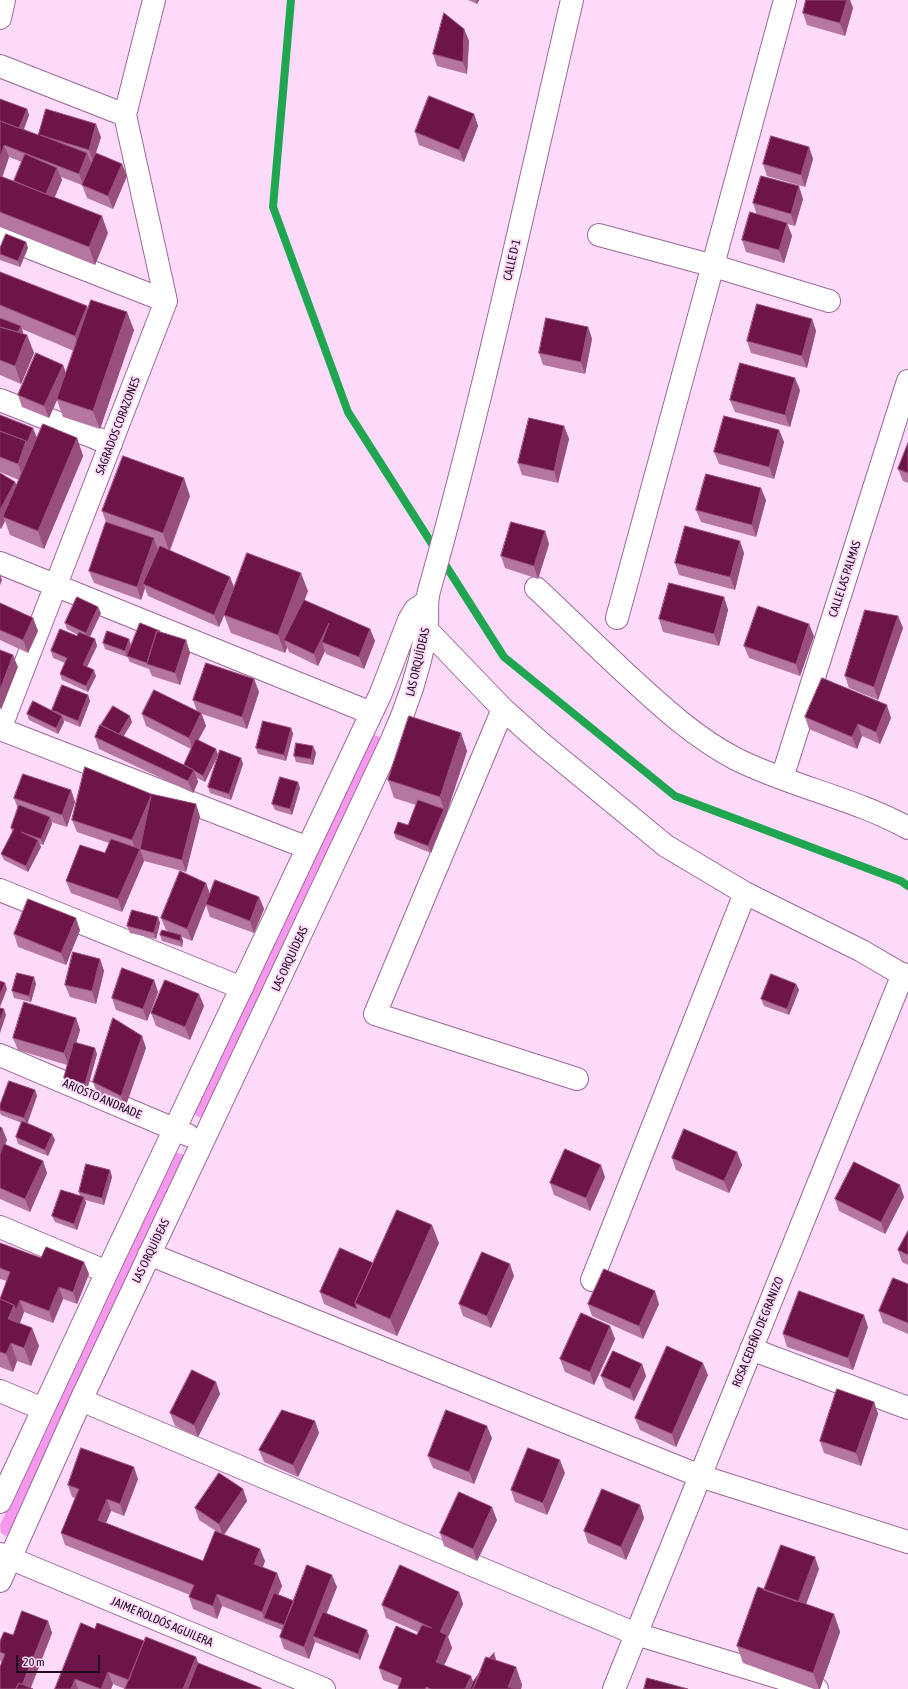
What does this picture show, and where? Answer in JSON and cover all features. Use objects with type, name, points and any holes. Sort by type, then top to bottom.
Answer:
[{"type":"street","points":[[0,18],[4,0]]},
{"type":"street","points":[[154,0],[125,115],[166,301]]},
{"type":"street","name":"CALLE D-1","points":[[426,602],[449,520],[483,385],[572,0]]},
{"type":"street","points":[[618,618],[785,0]]},
{"type":"street","points":[[0,66],[125,115]]},
{"type":"street","points":[[599,235],[714,266],[829,301]]},
{"type":"street","points":[[0,236],[166,301]]},
{"type":"street","name":"SAGRADOS CORAZONES","points":[[0,729],[166,301]]},
{"type":"street","name":"CALLE LAS PALMAS","points":[[782,778],[908,381]]},
{"type":"street","points":[[0,400],[111,444]]},
{"type":"street","points":[[0,563],[371,714]]},
{"type":"street","points":[[536,588],[670,715],[703,740],[737,759],[782,778],[886,816],[908,828]]},
{"type":"street","name":"LAS ORQUÍDEAS","points":[[0,1581],[5,1556],[204,1142],[402,720],[410,698],[427,630],[426,602]]},
{"type":"street","name":"LAS ORQUÍDEAS","points":[[0,1502],[371,714],[409,620],[415,610],[426,602]]},
{"type":"street","points":[[427,630],[503,709],[541,743],[666,846],[745,893],[862,951],[905,976]]},
{"type":"street","points":[[503,709],[375,1014],[577,1079]]},
{"type":"street","points":[[0,729],[308,848]]},
{"type":"street","points":[[0,890],[242,988]]},
{"type":"street","points":[[592,1280],[745,893]]},
{"type":"street","name":"ROSA CEDEÑO DE GRANIZO","points":[[614,1689],[751,1349],[905,976]]},
{"type":"street","name":"ARIOSTO ANDRADE","points":[[0,1055],[204,1142]]},
{"type":"street","points":[[0,1227],[107,1272]]},
{"type":"street","points":[[149,1254],[700,1476],[908,1542]]},
{"type":"street","points":[[751,1349],[908,1408]]},
{"type":"street","points":[[0,1391],[43,1409]]},
{"type":"street","points":[[81,1400],[636,1634],[817,1689]]},
{"type":"street","name":"JAIME ROLDÓS AGUILERA","points":[[5,1556],[311,1686]]},
{"type":"shaded area","points":[[374,735],[380,737],[383,741],[206,1116],[201,1118],[195,1115],[193,1110],[368,737]]},
{"type":"shaded area","points":[[176,1153],[183,1154],[184,1160],[12,1534],[6,1536],[1,1533],[0,1525],[170,1155]]},
{"type":"building","points":[[806,0],[847,0],[840,23],[803,13]]},
{"type":"building","points":[[444,13],[464,29],[463,62],[433,54]]},
{"type":"building","points":[[429,96],[474,114],[459,150],[415,132]]},
{"type":"building","points":[[0,99],[27,109],[19,128],[0,121]]},
{"type":"building","points":[[46,109],[96,124],[89,150],[40,135],[87,153],[79,174],[4,145],[0,158],[0,121],[38,135]]},
{"type":"building","points":[[771,136],[809,147],[801,175],[763,164]]},
{"type":"building","points":[[96,153],[122,164],[108,196],[82,185]]},
{"type":"building","points":[[25,154],[57,168],[46,194],[14,181]]},
{"type":"building","points":[[0,176],[102,216],[89,247],[0,212]]},
{"type":"building","points":[[761,176],[799,186],[791,214],[753,203]]},
{"type":"building","points":[[750,212],[787,223],[779,250],[742,240]]},
{"type":"building","points":[[6,234],[26,242],[18,261],[0,254],[0,248]]},
{"type":"building","points":[[0,272],[87,306],[75,336],[0,305]]},
{"type":"building","points":[[91,300],[127,312],[93,411],[57,399]]},
{"type":"building","points":[[757,304],[812,319],[802,356],[747,341]]},
{"type":"building","points":[[0,318],[21,326],[18,332],[0,327]]},
{"type":"building","points":[[546,318],[588,327],[581,362],[539,353]]},
{"type":"building","points":[[0,327],[27,335],[15,366],[0,360]]},
{"type":"building","points":[[36,353],[63,365],[44,406],[18,395]]},
{"type":"building","points":[[740,363],[795,378],[785,415],[730,400]]},
{"type":"building","points":[[0,415],[33,428],[27,443],[26,441],[0,431]]},
{"type":"building","points":[[724,416],[779,430],[769,467],[714,452]]},
{"type":"building","points":[[529,418],[564,426],[554,471],[518,463]]},
{"type":"building","points":[[43,424],[77,438],[38,531],[3,517]]},
{"type":"building","points":[[0,431],[26,441],[18,464],[0,457]]},
{"type":"building","points":[[908,443],[908,473],[898,469]]},
{"type":"building","points":[[123,456],[184,478],[163,533],[102,511]]},
{"type":"building","points":[[0,473],[15,482],[0,510]]},
{"type":"building","points":[[706,474],[761,488],[752,525],[696,510]]},
{"type":"building","points":[[106,522],[154,538],[137,587],[89,571]]},
{"type":"building","points":[[511,522],[545,531],[534,566],[501,556]]},
{"type":"building","points":[[685,526],[740,541],[730,577],[675,563]]},
{"type":"building","points":[[160,546],[230,577],[214,615],[143,584]]},
{"type":"building","points":[[247,553],[301,573],[278,635],[224,615]]},
{"type":"building","points":[[669,583],[724,597],[714,634],[659,619]]},
{"type":"building","points":[[77,597],[98,607],[86,633],[65,623]]},
{"type":"building","points":[[304,600],[370,629],[359,657],[322,642],[329,623],[314,654],[284,640]]},
{"type":"building","points":[[0,603],[33,618],[23,640],[0,630]]},
{"type":"building","points":[[758,606],[809,624],[796,664],[744,646]]},
{"type":"building","points":[[865,610],[898,616],[874,687],[845,676]]},
{"type":"building","points":[[140,623],[160,631],[157,631],[147,663],[127,656]]},
{"type":"building","points":[[60,629],[77,636],[79,632],[95,639],[83,665],[94,670],[86,686],[60,674],[67,658],[51,651]]},
{"type":"building","points":[[107,631],[129,639],[125,651],[103,643]]},
{"type":"building","points":[[157,631],[186,640],[175,673],[147,664]]},
{"type":"building","points":[[0,650],[13,655],[0,690]]},
{"type":"building","points":[[206,663],[254,679],[242,717],[193,700]]},
{"type":"building","points":[[822,678],[887,705],[876,732],[858,724],[852,737],[805,717]]},
{"type":"building","points":[[62,685],[88,695],[78,721],[52,710]]},
{"type":"building","points":[[154,690],[201,713],[189,738],[142,714]]},
{"type":"building","points":[[33,701],[62,716],[56,728],[27,714]]},
{"type":"building","points":[[113,706],[130,716],[119,734],[101,725]]},
{"type":"building","points":[[409,716],[461,733],[440,797],[388,780]]},
{"type":"building","points":[[263,721],[291,728],[284,755],[256,748]]},
{"type":"building","points":[[100,725],[194,770],[188,781],[95,737]]},
{"type":"building","points":[[196,739],[216,749],[203,776],[184,765]]},
{"type":"building","points":[[296,743],[313,746],[311,759],[294,756]]},
{"type":"building","points":[[220,750],[241,758],[229,794],[208,787]]},
{"type":"building","points":[[85,767],[151,794],[196,804],[182,860],[140,849],[151,796],[132,840],[72,820]]},
{"type":"building","points":[[23,774],[71,790],[62,815],[14,798]]},
{"type":"building","points":[[280,777],[298,782],[290,809],[272,804]]},
{"type":"building","points":[[418,800],[444,809],[428,846],[394,833],[398,822],[408,825]]},
{"type":"building","points":[[19,805],[50,817],[41,839],[21,832],[38,840],[26,866],[1,854],[14,829],[11,828]]},
{"type":"building","points":[[111,839],[140,849],[118,899],[66,881],[80,845],[105,853]]},
{"type":"building","points":[[180,871],[206,883],[187,929],[161,918]]},
{"type":"building","points":[[215,880],[259,897],[250,921],[206,904]]},
{"type":"building","points":[[28,899],[76,918],[61,953],[14,934]]},
{"type":"building","points":[[132,910],[158,917],[154,933],[127,926]]},
{"type":"building","points":[[162,930],[181,935],[180,941],[160,935]]},
{"type":"building","points":[[73,952],[100,959],[92,991],[65,985]]},
{"type":"building","points":[[122,968],[154,980],[143,1009],[112,998]]},
{"type":"building","points":[[17,973],[34,977],[29,996],[12,991]]},
{"type":"building","points":[[771,974],[796,984],[787,1009],[761,999]]},
{"type":"building","points":[[165,980],[199,994],[185,1027],[151,1013]]},
{"type":"building","points":[[0,981],[5,983],[0,995]]},
{"type":"building","points":[[24,1002],[76,1018],[64,1053],[13,1038]]},
{"type":"building","points":[[0,1008],[4,1009],[0,1021]]},
{"type":"building","points":[[113,1018],[142,1036],[121,1096],[93,1082]]},
{"type":"building","points":[[74,1042],[95,1048],[85,1084],[64,1078]]},
{"type":"building","points":[[9,1081],[35,1090],[24,1118],[0,1110],[0,1105]]},
{"type":"building","points":[[22,1121],[52,1134],[45,1150],[16,1137]]},
{"type":"building","points":[[684,1129],[737,1152],[724,1181],[672,1158]]},
{"type":"building","points":[[4,1144],[43,1161],[25,1199],[0,1188],[0,1154]]},
{"type":"building","points":[[565,1149],[601,1165],[586,1198],[550,1183]]},
{"type":"building","points":[[854,1162],[900,1185],[881,1222],[835,1199]]},
{"type":"building","points":[[86,1164],[110,1170],[102,1198],[79,1192]]},
{"type":"building","points":[[61,1190],[84,1197],[74,1224],[52,1216]]},
{"type":"building","points":[[397,1210],[432,1225],[390,1319],[355,1303]]},
{"type":"building","points":[[908,1231],[908,1255],[898,1250]]},
{"type":"building","points":[[0,1243],[41,1258],[46,1247],[84,1262],[73,1292],[59,1287],[49,1311],[20,1300],[16,1310],[14,1305],[0,1299],[10,1272],[0,1268]]},
{"type":"building","points":[[340,1248],[373,1263],[355,1303],[357,1309],[320,1292]]},
{"type":"building","points":[[482,1252],[510,1264],[487,1316],[459,1304]]},
{"type":"building","points":[[604,1269],[655,1291],[639,1326],[588,1304]]},
{"type":"building","points":[[893,1278],[908,1284],[908,1323],[879,1311]]},
{"type":"building","points":[[799,1291],[864,1315],[848,1358],[783,1334]]},
{"type":"building","points":[[0,1299],[14,1305],[8,1319],[32,1328],[24,1348],[11,1343],[6,1354],[0,1352]]},
{"type":"building","points":[[581,1313],[610,1326],[590,1372],[560,1359]]},
{"type":"building","points":[[667,1346],[703,1363],[672,1434],[635,1418]]},
{"type":"building","points":[[613,1351],[642,1364],[630,1389],[601,1376]]},
{"type":"building","points":[[192,1370],[216,1382],[194,1425],[170,1413]]},
{"type":"building","points":[[837,1389],[874,1402],[856,1453],[820,1441]]},
{"type":"building","points":[[282,1410],[315,1421],[293,1465],[259,1450]]},
{"type":"building","points":[[446,1410],[487,1426],[469,1472],[428,1456]]},
{"type":"building","points":[[81,1448],[134,1467],[120,1504],[107,1499],[98,1520],[203,1561],[215,1531],[260,1549],[254,1564],[277,1573],[262,1612],[217,1594],[213,1606],[189,1597],[194,1585],[61,1533],[79,1489],[68,1485]]},
{"type":"building","points":[[528,1448],[560,1460],[543,1503],[511,1490]]},
{"type":"building","points":[[219,1473],[243,1489],[219,1524],[195,1508]]},
{"type":"building","points":[[602,1489],[640,1505],[621,1547],[584,1531]]},
{"type":"building","points":[[459,1492],[492,1507],[473,1549],[440,1533]]},
{"type":"building","points":[[781,1545],[815,1557],[798,1602],[764,1590]]},
{"type":"building","points":[[307,1565],[332,1575],[304,1647],[280,1637]]},
{"type":"building","points":[[400,1565],[459,1592],[440,1632],[447,1635],[436,1662],[471,1676],[465,1689],[431,1689],[426,1687],[425,1689],[398,1689],[402,1678],[379,1668],[396,1626],[417,1635],[422,1625],[432,1628],[382,1605]]},
{"type":"building","points":[[758,1587],[834,1614],[813,1673],[737,1646]]},
{"type":"building","points":[[274,1593],[294,1601],[284,1625],[264,1618]]},
{"type":"building","points":[[22,1611],[48,1621],[22,1685],[19,1683],[16,1689],[0,1689],[0,1667],[5,1654],[0,1652],[0,1641],[4,1632],[13,1635]]},
{"type":"building","points":[[323,1612],[367,1630],[358,1654],[313,1636]]},
{"type":"building","points":[[81,1623],[95,1629],[97,1623],[144,1641],[129,1680],[108,1672],[101,1689],[75,1679],[71,1689],[55,1689]]},
{"type":"building","points":[[146,1637],[196,1657],[183,1689],[125,1689]]},
{"type":"building","points":[[486,1657],[516,1667],[508,1687],[515,1689],[473,1689]]},
{"type":"building","points":[[198,1663],[261,1688],[261,1689],[188,1689]]},
{"type":"building","points":[[481,1671],[473,1689],[470,1689],[473,1682]]},
{"type":"building","points":[[647,1678],[688,1689],[644,1689]]},
{"type":"building","points":[[19,1683],[33,1689],[16,1689]]},
{"type":"waterway","points":[[291,0],[273,207],[348,412],[504,657],[675,796],[901,881],[908,886]]}]
